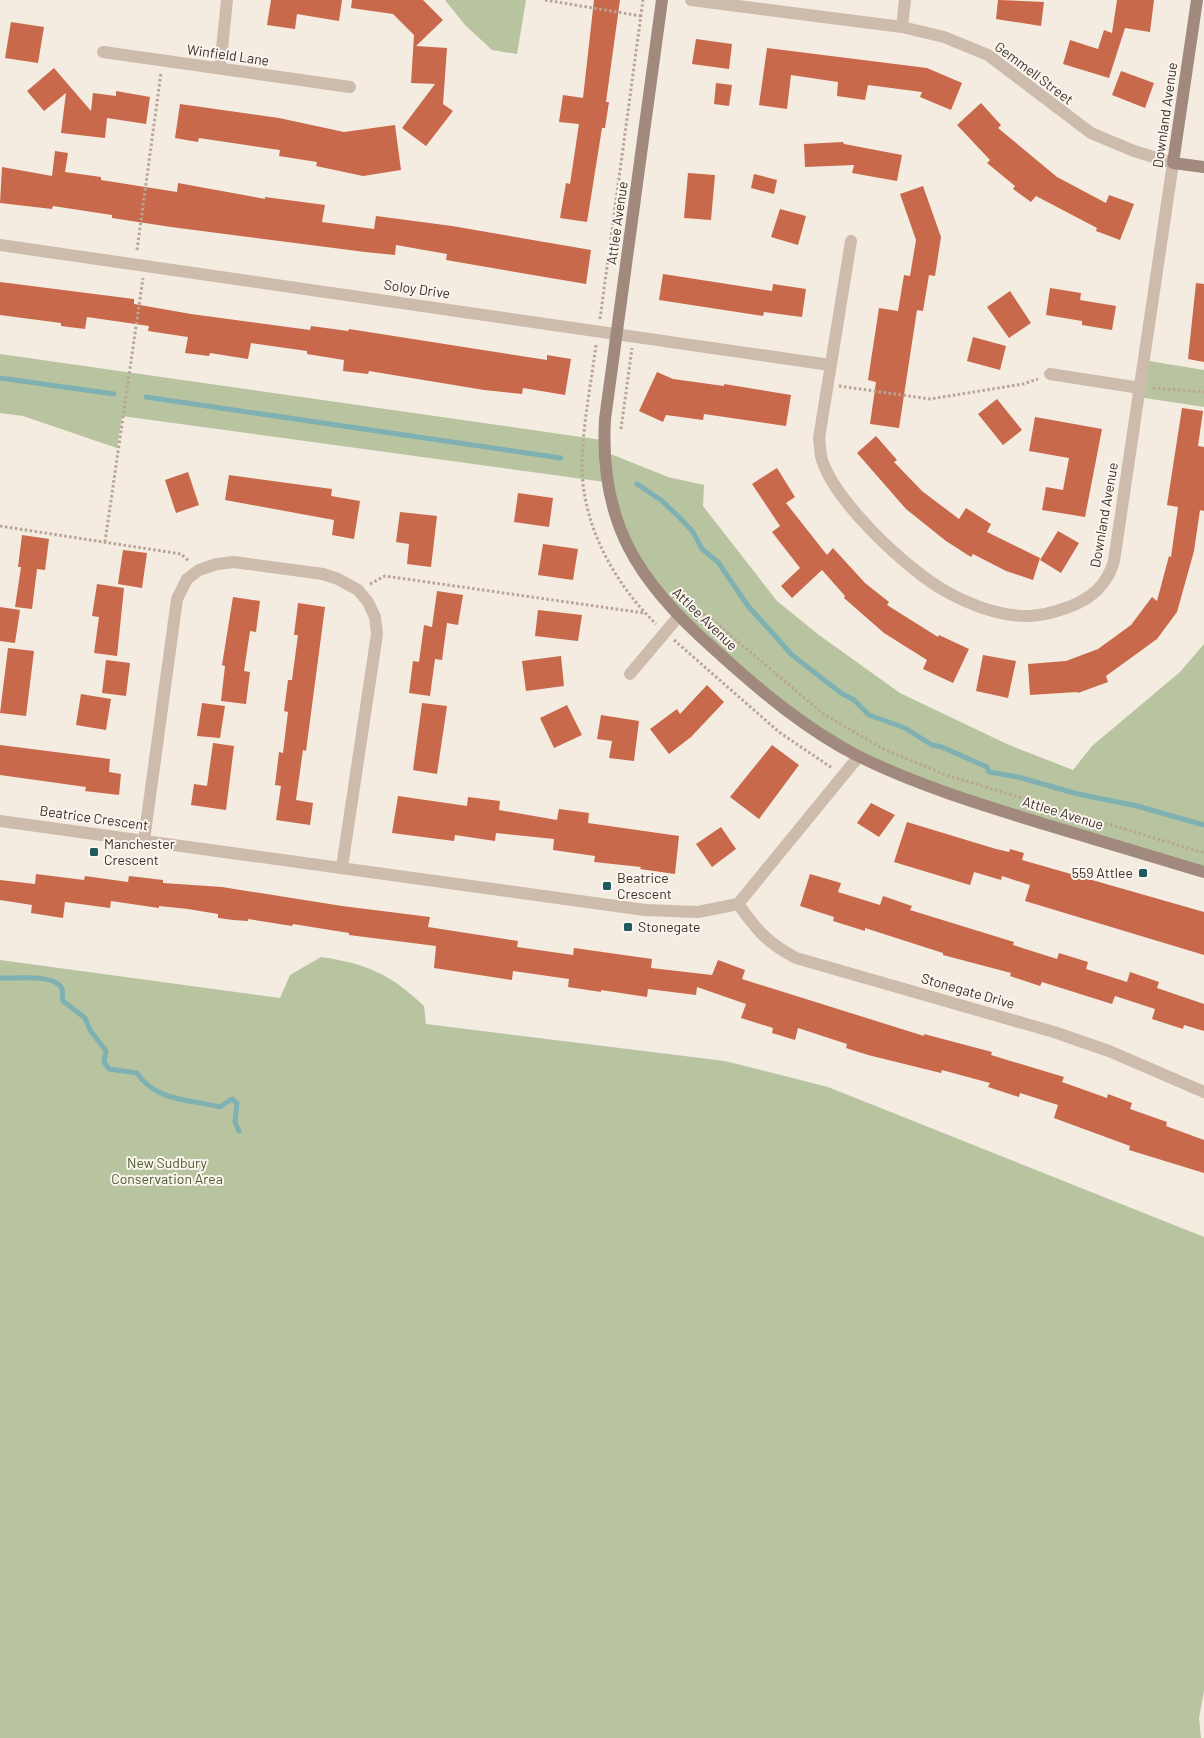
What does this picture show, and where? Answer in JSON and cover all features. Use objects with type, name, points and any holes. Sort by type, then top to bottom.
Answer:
[{"type":"street","points":[[220,68],[227,0]]},
{"type":"street","name":"Attlee Avenue","points":[[662,0],[604,419],[604,468],[616,516],[633,558],[656,591],[678,617],[766,694],[823,735],[859,756],[962,798],[1204,872]]},
{"type":"street","name":"Gemmell Street","points":[[691,0],[902,27],[944,37],[988,55],[1091,133],[1134,151],[1173,163],[1204,167]]},
{"type":"street","points":[[902,27],[905,0]]},
{"type":"street","name":"Downland Avenue","points":[[851,241],[826,384],[819,438],[821,458],[830,475],[856,512],[893,550],[930,581],[948,593],[987,608],[1026,616],[1048,614],[1081,602],[1094,594],[1110,574],[1117,546],[1197,0]]},
{"type":"street","name":"Winfield Lane","points":[[102,52],[350,87]]},
{"type":"street","name":"Soloy Drive","points":[[0,245],[634,335],[830,365]]},
{"type":"street","points":[[1050,374],[1140,388]]},
{"type":"street","points":[[144,840],[177,599],[186,579],[198,570],[234,562],[323,574],[338,579],[358,590],[368,602],[375,617],[377,634],[342,867]]},
{"type":"street","points":[[630,674],[678,617]]},
{"type":"street","points":[[738,904],[859,756]]},
{"type":"street","name":"Beatrice Crescent","points":[[0,821],[645,910],[698,912],[738,904]]},
{"type":"street","name":"Stonegate Drive","points":[[738,904],[752,924],[773,946],[796,958],[1054,1032],[1109,1051],[1204,1092]]},
{"type":"path","points":[[545,0],[641,16]]},
{"type":"path","points":[[105,542],[140,264],[163,60]]},
{"type":"path","points":[[620,438],[634,335]]},
{"type":"path","points":[[826,384],[930,399],[1023,384],[1050,374]]},
{"type":"path","points":[[1140,388],[1204,392]]},
{"type":"path","points":[[0,526],[181,554],[198,570]]},
{"type":"path","points":[[358,590],[385,576],[644,613]]},
{"type":"path","points":[[686,601],[822,713],[883,749],[955,778],[1204,853]]},
{"type":"path","points":[[665,633],[779,732],[844,775]]},
{"type":"green space","points":[[445,0],[526,0],[517,54],[492,50],[465,25]]},
{"type":"green space","points":[[0,354],[602,440],[603,451],[668,477],[704,485],[703,506],[777,601],[819,635],[900,693],[1009,745],[1073,770],[1092,746],[1180,672],[1204,644],[1204,873],[926,786],[792,714],[644,578],[605,482],[122,416],[117,448],[23,416],[0,413]]},
{"type":"green space","points":[[1143,360],[1204,370],[1204,407],[1138,397]]},
{"type":"green space","name":"New Sudbury Conservation Area","points":[[321,957],[365,967],[389,978],[424,1006],[426,1024],[725,1061],[828,1087],[1204,1237],[1204,1691],[1199,1718],[1201,1738],[0,1738],[0,960],[280,998],[290,975]]},
{"type":"building","points":[[271,0],[342,0],[339,21],[297,14],[295,29],[267,25]]},
{"type":"building","points":[[352,0],[423,0],[443,20],[416,46],[447,48],[443,104],[453,111],[426,146],[402,128],[435,84],[411,83],[414,35],[393,14],[351,8]]},
{"type":"building","points":[[594,0],[620,0],[606,102],[609,102],[605,128],[602,128],[587,222],[560,218],[566,183],[570,184],[579,124],[559,122],[563,95],[583,98]]},
{"type":"building","points":[[998,0],[1044,2],[1041,26],[996,19]]},
{"type":"building","points":[[1117,0],[1154,0],[1150,32],[1125,28],[1109,78],[1063,64],[1070,40],[1098,49],[1104,30],[1112,33]]},
{"type":"building","points":[[11,22],[44,27],[38,63],[5,58]]},
{"type":"building","points":[[696,39],[732,44],[729,69],[692,64]]},
{"type":"building","points":[[767,48],[927,68],[962,83],[951,110],[920,97],[922,92],[868,85],[865,100],[837,96],[838,82],[791,75],[787,109],[759,105]]},
{"type":"building","points":[[54,68],[91,111],[93,93],[116,96],[116,91],[150,97],[146,124],[107,118],[105,138],[61,133],[66,93],[44,111],[27,91]]},
{"type":"building","points":[[1121,71],[1154,83],[1145,108],[1112,95]]},
{"type":"building","points":[[716,83],[732,85],[729,106],[714,104]]},
{"type":"building","points":[[981,103],[1001,125],[998,128],[1057,177],[1106,203],[1109,195],[1134,204],[1120,240],[1096,231],[1097,228],[1036,196],[1031,202],[1013,189],[1015,186],[987,163],[990,160],[957,125]]},
{"type":"building","points":[[180,104],[279,118],[344,132],[395,125],[401,170],[363,176],[316,166],[317,162],[279,156],[280,150],[199,138],[198,142],[175,138]]},
{"type":"building","points":[[843,142],[844,144],[902,155],[897,181],[852,173],[854,165],[805,167],[804,144]]},
{"type":"building","points":[[55,151],[68,153],[65,172],[101,177],[101,180],[177,192],[178,183],[265,199],[265,197],[325,205],[322,222],[374,229],[376,216],[452,226],[591,250],[586,284],[446,260],[447,254],[396,245],[395,255],[365,252],[171,227],[53,206],[52,209],[0,203],[2,167],[52,176]]},
{"type":"building","points":[[688,173],[715,175],[711,220],[684,218]]},
{"type":"building","points":[[754,174],[777,180],[774,194],[751,188]]},
{"type":"building","points":[[923,186],[941,237],[935,276],[929,275],[923,311],[917,310],[899,428],[870,424],[876,382],[868,380],[879,308],[898,311],[904,275],[910,276],[916,240],[900,194]]},
{"type":"building","points":[[780,209],[806,216],[798,245],[771,237]]},
{"type":"building","points":[[663,274],[772,291],[773,284],[806,289],[802,317],[764,312],[763,316],[659,300]]},
{"type":"building","points":[[0,282],[134,299],[134,304],[191,314],[310,330],[311,326],[348,331],[349,329],[547,360],[547,355],[571,359],[565,395],[523,388],[522,394],[484,390],[369,371],[368,374],[343,371],[344,360],[307,354],[307,351],[251,343],[248,359],[210,353],[209,356],[185,353],[188,337],[148,331],[149,326],[87,317],[85,329],[61,326],[61,323],[0,315]]},
{"type":"building","points":[[1196,283],[1204,284],[1204,362],[1188,359]]},
{"type":"building","points":[[1050,288],[1081,293],[1080,300],[1116,306],[1112,330],[1082,325],[1082,321],[1046,315]]},
{"type":"building","points":[[1010,291],[1031,323],[1009,338],[987,307]]},
{"type":"building","points":[[973,337],[1006,346],[1000,370],[967,361]]},
{"type":"building","points":[[657,372],[673,379],[724,386],[724,384],[791,395],[786,426],[704,414],[703,420],[666,415],[663,422],[639,411]]},
{"type":"building","points":[[997,399],[1022,430],[1003,445],[978,414]]},
{"type":"building","points":[[1182,408],[1203,411],[1198,446],[1204,447],[1204,511],[1200,510],[1194,551],[1177,612],[1157,639],[1106,676],[1108,682],[1078,693],[1030,695],[1028,664],[1066,661],[1098,649],[1131,625],[1152,597],[1157,601],[1169,556],[1171,557],[1178,507],[1167,505]]},
{"type":"building","points":[[1035,417],[1102,429],[1085,517],[1042,510],[1046,487],[1063,490],[1069,458],[1029,451]]},
{"type":"building","points":[[876,436],[897,460],[894,462],[922,491],[959,519],[966,508],[991,524],[987,532],[1040,558],[1033,580],[1006,571],[973,554],[971,557],[946,541],[906,509],[857,453]]},
{"type":"building","points":[[777,468],[795,497],[786,503],[827,555],[833,548],[865,583],[889,602],[887,605],[938,637],[939,635],[969,649],[953,683],[923,669],[927,660],[884,633],[844,598],[845,596],[822,570],[792,598],[781,586],[800,568],[772,532],[780,526],[752,484]]},
{"type":"building","points":[[188,472],[199,505],[176,513],[165,480]]},
{"type":"building","points":[[229,475],[332,489],[331,496],[360,501],[354,539],[332,535],[334,520],[225,500]]},
{"type":"building","points":[[518,493],[553,498],[549,527],[514,522]]},
{"type":"building","points":[[400,512],[437,516],[431,567],[407,564],[409,544],[396,542]]},
{"type":"building","points":[[1058,531],[1079,543],[1061,573],[1040,560]]},
{"type":"building","points":[[22,535],[49,539],[45,570],[37,569],[32,609],[15,607],[21,567],[18,567]]},
{"type":"building","points":[[543,544],[578,549],[573,580],[538,575]]},
{"type":"building","points":[[123,550],[147,553],[142,588],[118,584]]},
{"type":"building","points":[[97,584],[124,588],[117,656],[94,653],[99,617],[92,616]]},
{"type":"building","points":[[437,591],[463,595],[458,625],[447,623],[442,660],[435,659],[430,696],[409,693],[413,661],[419,662],[424,625],[432,627]]},
{"type":"building","points":[[233,597],[260,601],[256,632],[250,631],[244,671],[250,672],[246,704],[221,701],[225,666],[222,665]]},
{"type":"building","points":[[298,603],[325,607],[306,751],[303,750],[296,800],[313,803],[310,825],[276,820],[281,786],[275,785],[279,752],[283,753],[288,712],[284,711],[288,680],[292,680],[298,635],[294,635]]},
{"type":"building","points":[[0,607],[20,610],[15,643],[0,641]]},
{"type":"building","points":[[538,610],[582,615],[578,641],[535,636]]},
{"type":"building","points":[[8,648],[34,651],[26,716],[0,713]]},
{"type":"building","points":[[983,655],[1016,661],[1008,698],[976,691]]},
{"type":"building","points":[[561,656],[564,686],[526,691],[522,661]]},
{"type":"building","points":[[106,660],[130,663],[126,696],[102,693]]},
{"type":"building","points":[[707,685],[724,702],[691,737],[669,754],[650,729],[677,709],[680,714]]},
{"type":"building","points":[[81,694],[111,699],[106,730],[76,725]]},
{"type":"building","points":[[202,703],[225,706],[220,738],[197,736]]},
{"type":"building","points":[[422,703],[447,706],[437,774],[413,770]]},
{"type":"building","points":[[567,705],[582,735],[554,748],[540,718]]},
{"type":"building","points":[[601,715],[639,721],[634,761],[609,758],[612,741],[597,739]]},
{"type":"building","points":[[213,743],[234,746],[226,810],[191,805],[194,784],[207,786]]},
{"type":"building","points":[[0,745],[110,759],[109,772],[121,774],[119,795],[85,791],[86,787],[0,775]]},
{"type":"building","points":[[772,745],[799,765],[759,819],[730,797]]},
{"type":"building","points":[[398,796],[467,806],[468,797],[500,801],[499,810],[557,820],[559,809],[589,813],[588,823],[679,836],[675,874],[640,869],[641,867],[594,862],[595,856],[553,850],[554,839],[496,833],[495,841],[455,835],[454,841],[392,833]]},
{"type":"building","points":[[871,803],[895,815],[879,837],[857,823]]},
{"type":"building","points":[[907,822],[996,849],[1009,852],[1010,849],[1024,853],[1022,860],[1204,912],[1204,955],[1025,901],[1030,885],[1002,876],[1001,880],[974,872],[970,885],[894,862]]},
{"type":"building","points":[[721,827],[736,849],[712,867],[696,844]]},
{"type":"building","points":[[36,874],[84,880],[85,876],[128,882],[129,876],[163,880],[163,883],[222,887],[342,906],[430,917],[428,927],[518,941],[517,947],[573,955],[574,948],[652,959],[651,968],[712,975],[718,960],[745,970],[742,979],[924,1036],[924,1034],[992,1052],[991,1055],[1064,1077],[1062,1082],[1107,1098],[1108,1094],[1132,1103],[1130,1109],[1167,1122],[1166,1126],[1204,1140],[1204,1173],[1129,1150],[1130,1146],[1054,1118],[1058,1105],[1020,1093],[1019,1097],[988,1087],[990,1083],[942,1070],[941,1073],[868,1055],[846,1048],[847,1044],[798,1028],[795,1040],[772,1033],[773,1028],[741,1018],[746,1004],[697,987],[696,995],[648,989],[647,997],[601,990],[601,992],[568,987],[569,979],[513,971],[512,980],[434,968],[436,946],[349,935],[349,933],[293,924],[292,926],[248,919],[248,921],[233,920],[218,918],[218,914],[188,909],[159,906],[159,908],[111,901],[110,908],[65,902],[63,918],[31,913],[32,905],[0,900],[0,880],[35,884]]},
{"type":"building","points":[[810,874],[841,883],[838,892],[880,905],[883,896],[912,906],[910,910],[1014,942],[1013,945],[1057,959],[1059,953],[1088,962],[1086,969],[1127,982],[1130,972],[1159,982],[1157,988],[1204,1004],[1204,1031],[1184,1025],[1183,1029],[1152,1019],[1155,1009],[1115,996],[1112,1004],[1042,982],[1040,986],[1010,976],[1011,973],[943,955],[943,953],[865,928],[865,931],[833,921],[834,917],[800,906]]},
{"type":"waterway","points":[[0,378],[114,394]]},
{"type":"waterway","points":[[146,397],[561,458]]},
{"type":"waterway","points":[[637,484],[661,500],[693,532],[702,549],[718,562],[748,606],[792,655],[841,693],[854,700],[869,715],[905,728],[932,745],[942,747],[987,767],[989,772],[1018,777],[1078,794],[1137,806],[1204,825]]},
{"type":"waterway","points":[[0,978],[43,979],[58,984],[62,989],[63,1001],[85,1018],[90,1030],[106,1051],[104,1062],[109,1069],[137,1073],[154,1089],[174,1098],[220,1107],[232,1099],[237,1103],[235,1122],[239,1131]]},
{"type":"place","name":"Manchester Crescent","points":[[94,852]]},
{"type":"place","name":"559 Attlee","points":[[1143,873]]},
{"type":"place","name":"Beatrice Crescent","points":[[607,886]]},
{"type":"place","name":"Stonegate","points":[[628,927]]}]
